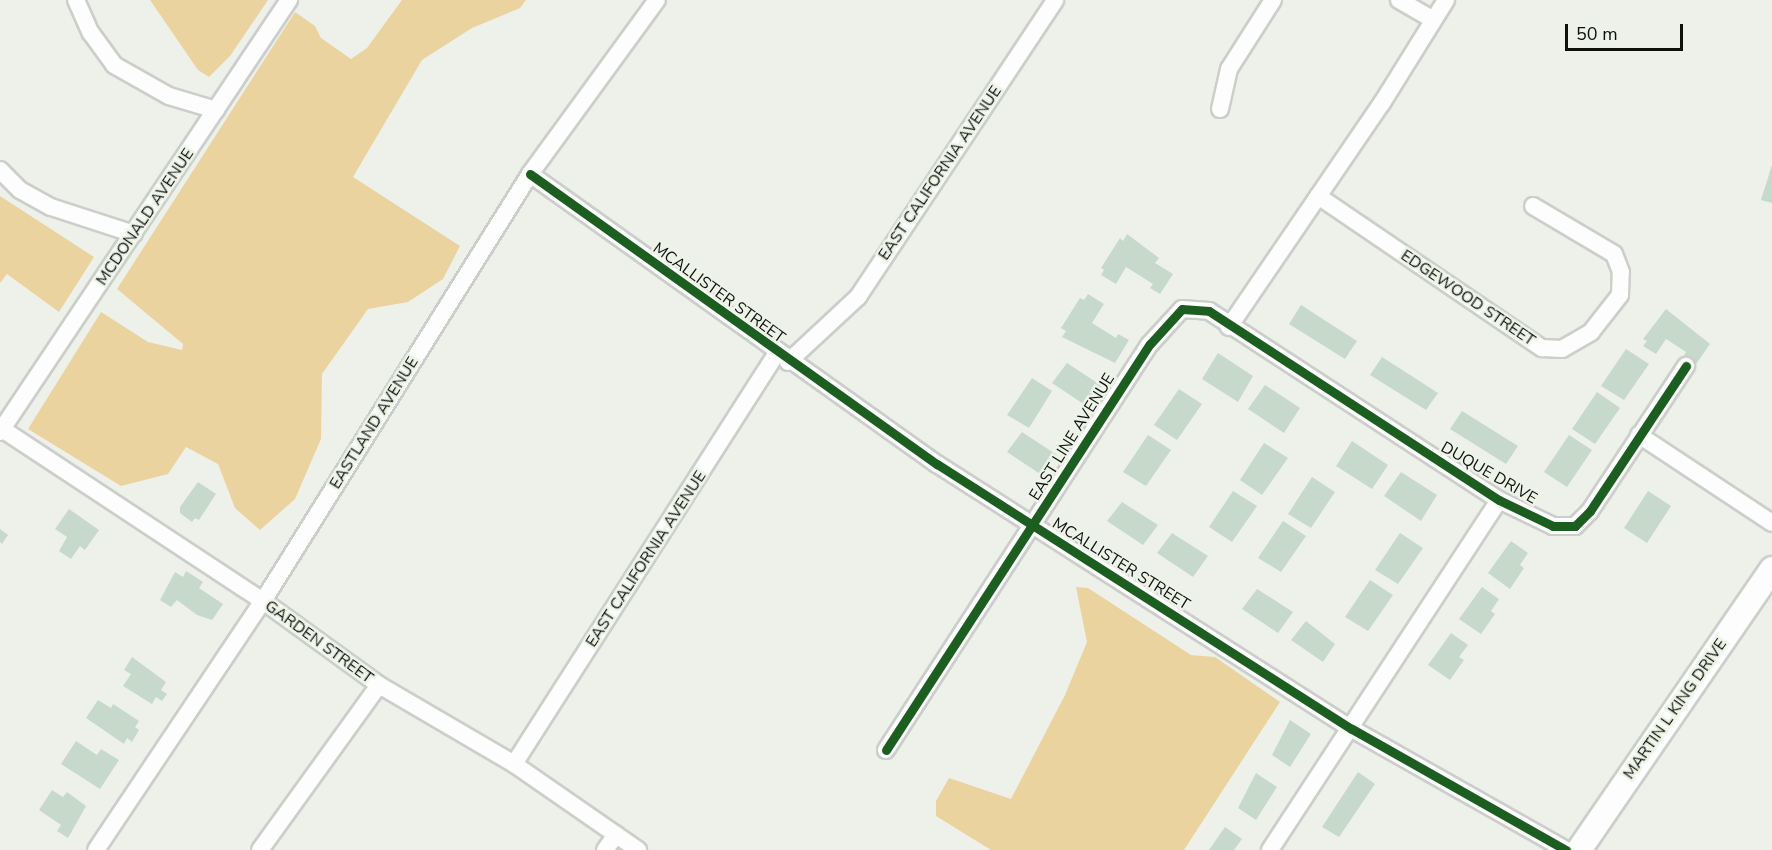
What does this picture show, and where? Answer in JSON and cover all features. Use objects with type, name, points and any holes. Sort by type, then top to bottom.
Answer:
[{"type":"main road","name":"MARTIN L KING DRIVE","points":[[1579,850],[1772,569]]},
{"type":"street","points":[[76,0],[91,33],[114,65],[169,96],[216,110]]},
{"type":"street","name":"MCDONALD AVENUE","points":[[1,431],[289,0]]},
{"type":"street","name":"EASTLAND AVENUE","points":[[96,850],[263,601],[530,174],[657,0]]},
{"type":"street","name":"EAST CALIFORNIA AVENUE","points":[[514,764],[783,357],[858,297],[1055,0]]},
{"type":"street","points":[[1220,108],[1229,69],[1273,0]]},
{"type":"street","points":[[1399,0],[1432,18]]},
{"type":"street","points":[[1229,327],[1382,104],[1432,18],[1446,0]]},
{"type":"street","points":[[0,170],[20,190],[51,207],[134,234]]},
{"type":"street","name":"MCALLISTER STREET","points":[[530,174],[783,357],[1033,526],[1352,729],[1566,850]]},
{"type":"street","name":"EDGEWOOD STREET","points":[[1318,195],[1542,348],[1562,350],[1591,332],[1620,295],[1621,272],[1614,254],[1533,206]]},
{"type":"street","name":"EAST LINE AVENUE","points":[[886,750],[1150,344],[1182,309],[1209,311],[1229,327]]},
{"type":"street","name":"DUQUE DRIVE","points":[[1229,327],[1499,500],[1553,526],[1575,526],[1590,511],[1686,366]]},
{"type":"street","name":"GARDEN STREET","points":[[1,431],[263,601],[379,685],[514,764],[638,850]]},
{"type":"street","points":[[1639,435],[1772,523]]},
{"type":"street","name":"DUQUE DRIVE","points":[[1270,850],[1352,729],[1499,500]]},
{"type":"street","points":[[260,850],[379,685]]},
{"type":"street","points":[[605,850],[616,835]]},
{"type":"shaded area","points":[[150,0],[268,0],[230,56],[209,77],[198,70]]},
{"type":"shaded area","points":[[402,0],[526,0],[520,8],[472,28],[422,60],[353,177],[460,246],[443,279],[408,302],[368,309],[322,374],[321,439],[295,499],[260,530],[235,508],[218,464],[186,447],[168,474],[121,486],[28,429],[101,312],[148,342],[182,350],[183,344],[117,289],[295,12],[315,26],[321,38],[351,59],[367,48]]},
{"type":"shaded area","points":[[0,196],[94,257],[59,312],[7,274],[0,283]]},
{"type":"shaded area","points":[[1076,587],[1088,588],[1191,655],[1215,657],[1280,702],[1184,850],[991,850],[936,816],[936,801],[949,778],[1011,799],[1065,695],[1087,642]]},
{"type":"building","points":[[1772,165],[1772,203],[1761,200]]},
{"type":"building","points":[[1127,234],[1159,258],[1155,263],[1173,274],[1160,294],[1150,288],[1153,284],[1126,267],[1116,284],[1101,275],[1104,270],[1101,268],[1120,238],[1123,241]]},
{"type":"building","points":[[1088,294],[1104,304],[1092,323],[1116,338],[1118,334],[1129,340],[1115,363],[1062,337],[1066,331],[1061,328],[1080,298],[1084,300]]},
{"type":"building","points":[[1301,305],[1357,341],[1345,359],[1289,324]]},
{"type":"building","points":[[1666,309],[1710,344],[1694,367],[1682,359],[1686,352],[1666,339],[1656,354],[1643,346],[1647,341],[1643,339]]},
{"type":"building","points":[[1626,349],[1649,364],[1624,400],[1601,386]]},
{"type":"building","points":[[1218,353],[1253,376],[1238,402],[1202,379]]},
{"type":"building","points":[[1382,357],[1438,393],[1426,410],[1370,375]]},
{"type":"building","points":[[1067,363],[1102,386],[1088,407],[1052,383]]},
{"type":"building","points":[[1032,378],[1052,391],[1029,428],[1007,415]]},
{"type":"building","points":[[1265,385],[1300,408],[1284,433],[1248,409]]},
{"type":"building","points":[[1179,389],[1202,404],[1177,440],[1154,425]]},
{"type":"building","points":[[1597,392],[1620,408],[1595,444],[1572,429]]},
{"type":"building","points":[[1462,411],[1518,446],[1506,464],[1450,429]]},
{"type":"building","points":[[1022,432],[1057,455],[1043,476],[1007,452]]},
{"type":"building","points":[[1148,435],[1171,450],[1146,486],[1123,472]]},
{"type":"building","points":[[1569,435],[1592,450],[1567,487],[1544,472]]},
{"type":"building","points":[[1352,441],[1388,465],[1372,489],[1336,466]]},
{"type":"building","points":[[1264,443],[1288,458],[1262,495],[1240,480]]},
{"type":"building","points":[[1401,472],[1437,495],[1421,521],[1384,496]]},
{"type":"building","points":[[1312,477],[1335,492],[1311,528],[1288,514]]},
{"type":"building","points":[[198,482],[216,494],[199,520],[195,518],[192,522],[180,513],[180,507]]},
{"type":"building","points":[[1233,491],[1257,506],[1232,542],[1209,527]]},
{"type":"building","points":[[1648,491],[1671,506],[1647,543],[1624,528]]},
{"type":"building","points":[[1122,502],[1158,525],[1143,545],[1107,521]]},
{"type":"building","points":[[69,509],[99,530],[85,550],[80,546],[71,559],[59,551],[67,537],[55,529]]},
{"type":"building","points":[[1283,521],[1306,536],[1281,572],[1258,558]]},
{"type":"building","points":[[0,529],[8,535],[2,544],[0,542]]},
{"type":"building","points":[[1172,533],[1208,556],[1193,577],[1157,553]]},
{"type":"building","points":[[1400,533],[1423,548],[1398,584],[1375,570]]},
{"type":"building","points":[[1511,541],[1528,553],[1520,565],[1524,568],[1510,589],[1488,573]]},
{"type":"building","points":[[186,571],[203,582],[199,588],[223,604],[212,620],[197,615],[177,600],[171,607],[160,600],[175,572],[183,577]]},
{"type":"building","points":[[1370,580],[1393,595],[1368,631],[1345,617]]},
{"type":"building","points":[[1482,587],[1499,599],[1491,611],[1495,614],[1481,634],[1459,619]]},
{"type":"building","points":[[1257,589],[1293,612],[1278,633],[1242,609]]},
{"type":"building","points":[[1306,621],[1335,644],[1323,662],[1291,640]]},
{"type":"building","points":[[1451,633],[1468,645],[1459,657],[1464,660],[1450,680],[1428,665]]},
{"type":"building","points":[[132,657],[166,682],[161,690],[167,694],[162,701],[156,697],[152,704],[123,686],[131,674],[124,670]]},
{"type":"building","points":[[98,700],[111,708],[113,704],[139,721],[135,727],[139,730],[132,742],[127,738],[124,744],[86,718]]},
{"type":"building","points":[[1290,720],[1311,734],[1290,767],[1272,755]]},
{"type":"building","points":[[76,741],[97,755],[101,749],[119,760],[100,789],[61,764]]},
{"type":"building","points":[[1358,772],[1375,784],[1339,837],[1322,827]]},
{"type":"building","points":[[1256,773],[1277,787],[1256,820],[1238,808]]},
{"type":"building","points":[[52,790],[63,797],[67,792],[86,806],[68,838],[57,831],[61,825],[39,810]]},
{"type":"building","points":[[1225,827],[1242,839],[1234,850],[1209,850]]},
{"type":"cycle path","points":[[530,174],[937,464],[1352,729],[1566,850]]},
{"type":"cycle path","points":[[886,750],[1150,344],[1182,309],[1209,311],[1499,500],[1553,526],[1575,526],[1590,511],[1686,366]]}]
